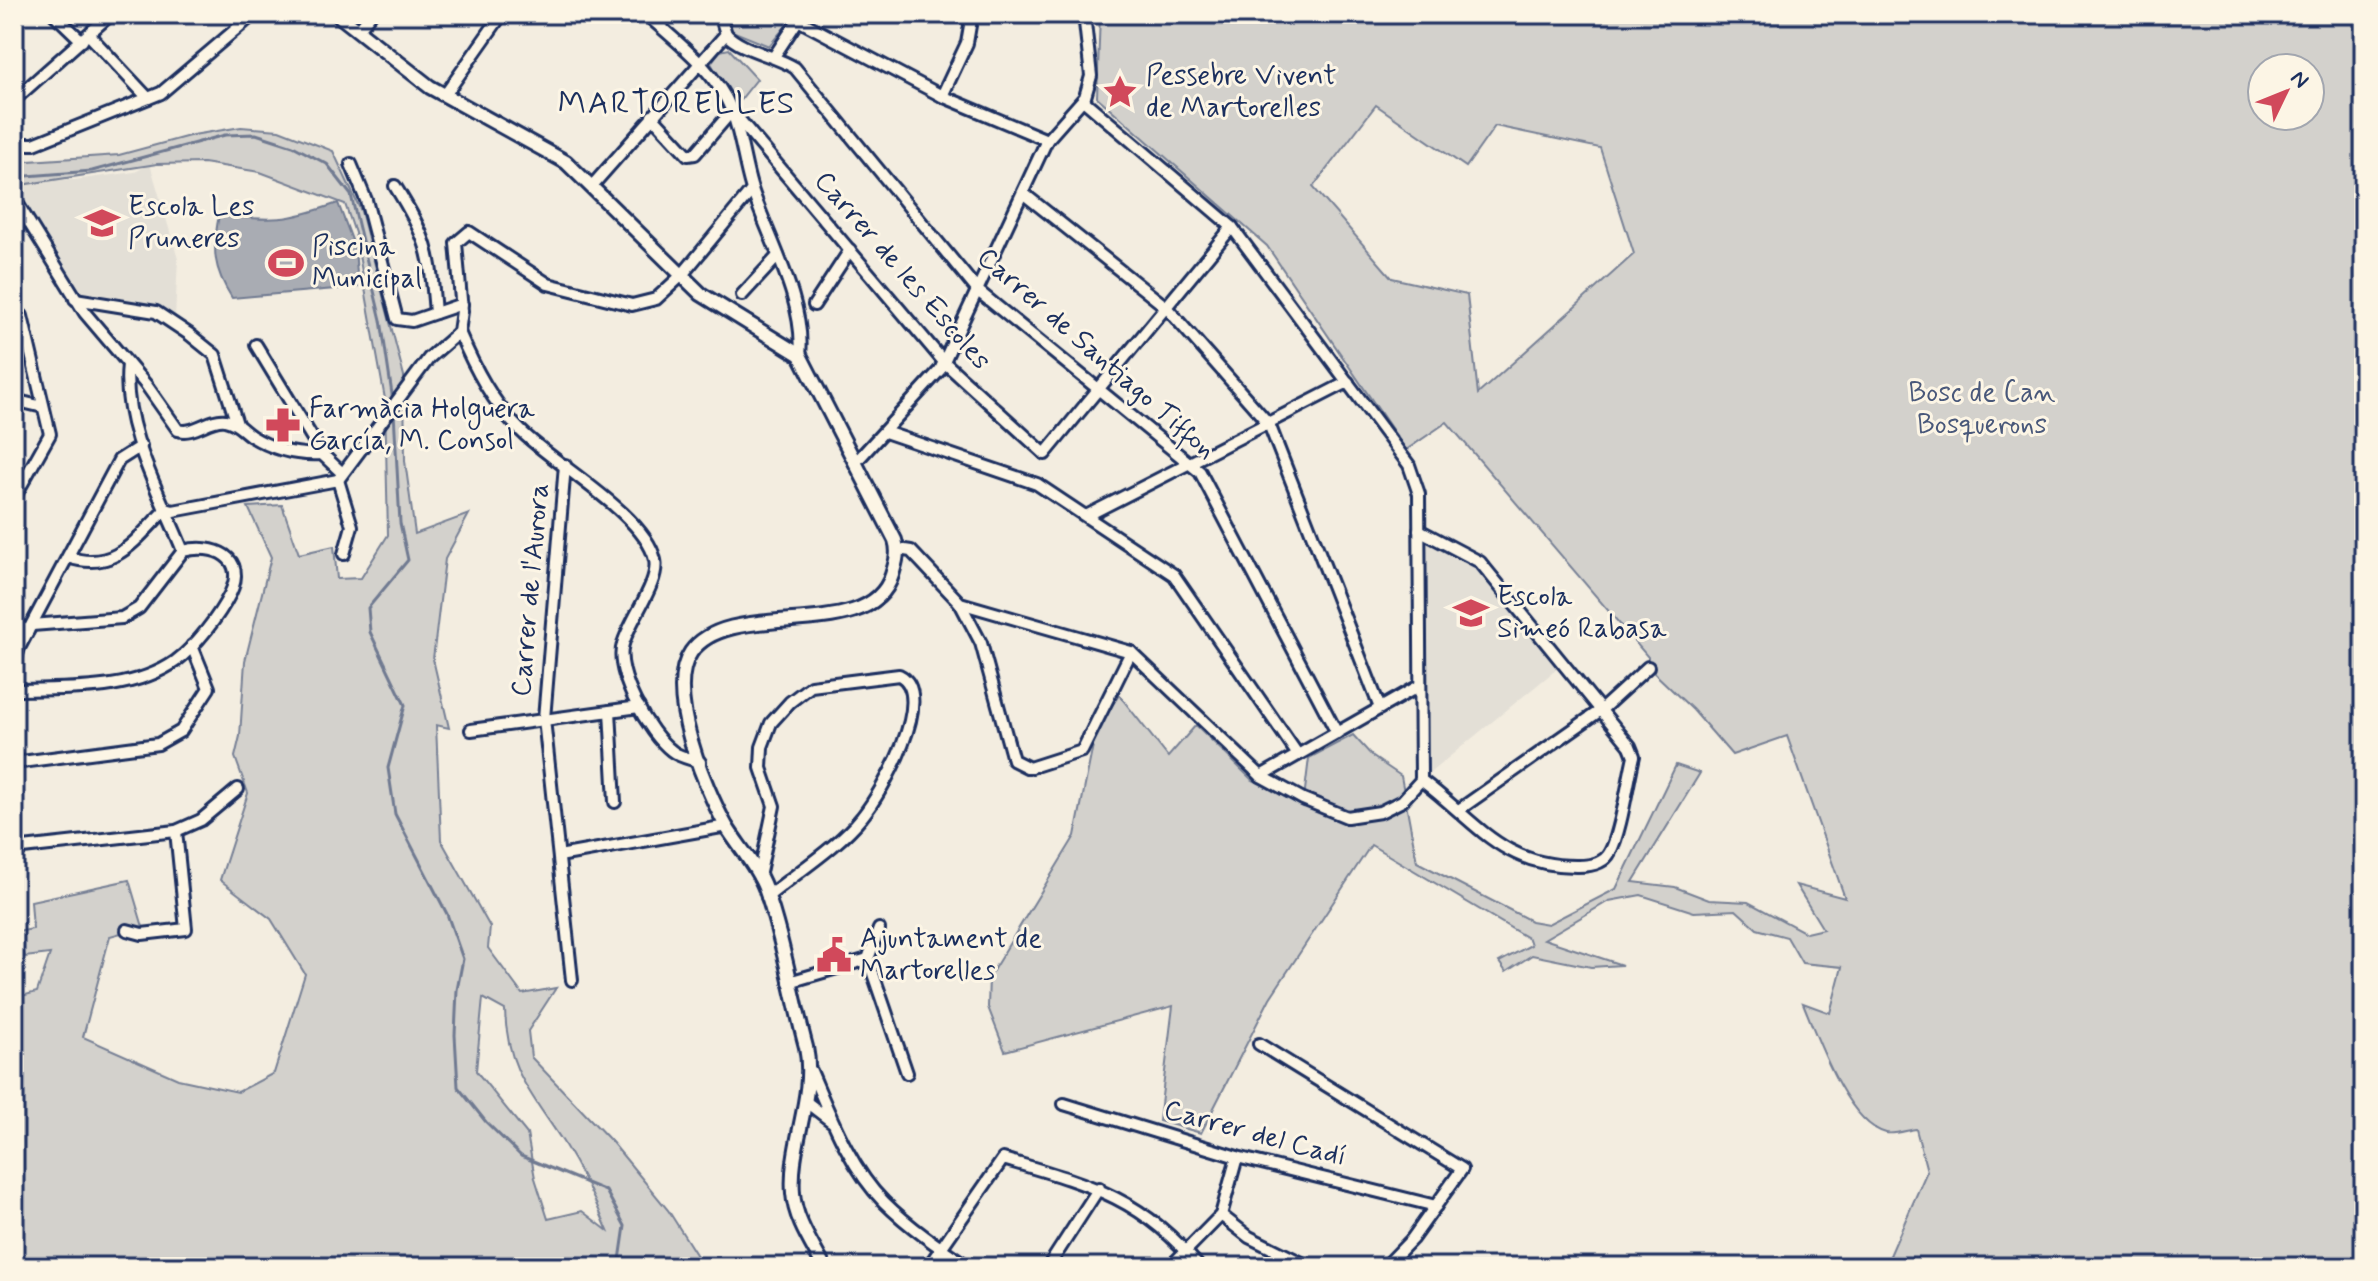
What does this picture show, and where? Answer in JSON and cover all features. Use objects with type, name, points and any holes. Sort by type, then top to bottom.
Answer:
[{"type":"street","points":[[54,14],[86,38],[148,98]]},
{"type":"street","points":[[14,100],[111,14]]},
{"type":"street","points":[[14,136],[22,144],[34,144],[161,93],[254,14]]},
{"type":"street","points":[[337,14],[445,95],[566,162],[682,275],[735,318],[800,355]]},
{"type":"street","points":[[358,30],[371,14]]},
{"type":"street","points":[[445,95],[502,14]]},
{"type":"street","points":[[646,14],[700,62],[732,111],[752,190],[778,256],[802,336],[800,355],[898,549],[890,582],[872,603],[840,614],[739,627],[719,633],[691,652],[681,683],[685,718],[727,826],[759,877],[767,897],[811,1071],[839,1132],[859,1169],[884,1202],[940,1249],[969,1267]]},
{"type":"street","points":[[591,187],[726,34],[720,14]]},
{"type":"street","points":[[942,96],[967,43],[972,14]]},
{"type":"street","points":[[855,463],[944,362],[1047,140],[1083,100],[1091,76],[1084,14]]},
{"type":"street","points":[[775,55],[800,17],[942,96],[1047,140]]},
{"type":"street","name":"Carrer de Santiago Tiffon","points":[[726,34],[733,42],[775,55],[795,68],[978,291],[1200,472],[1337,733]]},
{"type":"street","points":[[960,603],[1131,652],[1261,776],[1303,799],[1347,817],[1380,812],[1402,801],[1421,780],[1419,494],[1409,465],[1232,227],[1083,100]]},
{"type":"street","points":[[652,116],[688,155],[695,154],[732,111]]},
{"type":"street","name":"Carrer de les Escoles","points":[[732,111],[944,362],[1045,454],[1100,388]]},
{"type":"street","points":[[351,164],[366,200],[397,319],[412,321],[462,304]]},
{"type":"street","points":[[395,186],[424,233],[431,261],[435,313]]},
{"type":"street","points":[[700,762],[674,754],[659,739],[639,707],[623,664],[621,647],[638,605],[653,586],[656,562],[646,537],[565,465],[523,433],[495,404],[459,332],[462,304],[456,243],[469,232],[548,284],[632,305],[656,299],[682,275],[752,190]]},
{"type":"street","points":[[1024,194],[1166,307],[1269,424],[1380,708]]},
{"type":"street","points":[[14,198],[75,299],[178,430],[185,432],[220,420],[237,424],[253,437],[296,456],[322,454]]},
{"type":"street","points":[[1100,388],[1232,227]]},
{"type":"street","points":[[814,305],[850,250]]},
{"type":"street","points":[[742,295],[778,256]]},
{"type":"street","points":[[75,299],[156,312],[189,334],[215,355],[237,424]]},
{"type":"street","points":[[14,498],[50,434],[18,315]]},
{"type":"street","points":[[166,509],[173,511],[340,476],[429,358],[459,332]]},
{"type":"street","points":[[256,345],[322,454],[340,476],[352,526],[344,554]]},
{"type":"street","points":[[128,364],[125,387],[141,446],[183,551]]},
{"type":"street","points":[[1086,516],[1348,382]]},
{"type":"street","points":[[14,400],[43,407]]},
{"type":"street","points":[[885,432],[1037,484],[1174,575],[1298,755]]},
{"type":"street","points":[[14,665],[30,628],[119,460],[141,446]]},
{"type":"street","name":"Carrer de l'Aurora","points":[[565,465],[544,719],[572,980]]},
{"type":"street","points":[[68,557],[82,562],[109,559],[166,509]]},
{"type":"street","points":[[1419,530],[1480,562],[1630,746],[1634,756],[1610,853],[1593,866],[1565,867],[1523,859],[1500,847],[1460,809],[1421,780]]},
{"type":"street","points":[[14,624],[30,628],[122,618],[139,608],[183,551],[203,546],[227,556],[233,570],[231,592],[192,646],[174,662],[138,679],[94,687],[14,690]]},
{"type":"street","points":[[898,549],[911,551],[960,603],[981,643],[1013,760],[1029,768],[1082,751],[1131,652]]},
{"type":"street","points":[[14,763],[158,744],[181,731],[209,688],[192,646]]},
{"type":"street","points":[[1460,809],[1601,710],[1648,667]]},
{"type":"street","points":[[759,877],[774,806],[761,768],[762,747],[771,723],[790,702],[811,686],[899,675],[908,679],[913,689],[911,722],[877,797],[860,820],[767,897]]},
{"type":"street","points":[[1261,776],[1419,686]]},
{"type":"street","points":[[471,730],[639,707]]},
{"type":"street","points":[[610,711],[615,802]]},
{"type":"street","points":[[14,849],[176,831],[201,820],[238,789]]},
{"type":"street","points":[[559,856],[727,826]]},
{"type":"street","points":[[127,930],[142,934],[186,929],[176,831]]},
{"type":"street","points":[[879,929],[868,959],[907,1073]]},
{"type":"street","points":[[789,982],[868,959]]},
{"type":"street","points":[[1259,1044],[1462,1169],[1412,1239],[1385,1267]]},
{"type":"street","points":[[811,1071],[801,1122],[793,1197],[801,1224],[824,1267]]},
{"type":"street","points":[[805,1098],[826,1103]]},
{"type":"street","points":[[805,1098],[830,1119],[839,1132]]},
{"type":"street","name":"Carrer del Cadí","points":[[1064,1104],[1237,1157],[1436,1206]]},
{"type":"street","points":[[801,1122],[815,1116],[830,1119]]},
{"type":"street","points":[[1170,1267],[1221,1215],[1237,1157]]},
{"type":"street","points":[[928,1267],[1003,1159],[1099,1188],[1142,1212],[1186,1251],[1199,1267]]},
{"type":"street","points":[[1048,1267],[1099,1188]]},
{"type":"street","points":[[1221,1215],[1249,1237],[1310,1267]]},
{"type":"shaded area","name":"Escola Les Pruneres","points":[[150,164],[178,259],[175,318],[156,306],[84,296],[58,262],[16,188],[31,178],[74,180],[135,172]]},
{"type":"shaded area","name":"Piscina Municipal","points":[[338,203],[355,248],[358,287],[232,298],[221,277],[216,258],[219,215],[279,218]]},
{"type":"shaded area","name":"Escola Simeó Rabasa","points":[[1419,530],[1480,562],[1563,664],[1421,780]]},
{"type":"green space","points":[[726,14],[796,14],[769,46],[732,31]]},
{"type":"green space","name":"Bosc de Can Bosquerons","points":[[1100,14],[2364,14],[2364,1267],[1885,1267],[1927,1171],[1916,1129],[1886,1133],[1872,1126],[1846,1096],[1816,1036],[1803,1003],[1830,1013],[1842,967],[1802,963],[1787,937],[1757,929],[1736,910],[1694,912],[1641,895],[1609,901],[1544,939],[1622,965],[1591,967],[1532,955],[1506,972],[1499,962],[1531,945],[1529,939],[1371,845],[1270,998],[1201,1133],[1159,1121],[1173,1006],[1005,1051],[988,1007],[989,977],[1075,836],[1096,730],[1119,695],[1168,757],[1196,725],[1251,779],[1303,807],[1309,758],[1353,735],[1373,757],[1401,776],[1417,862],[1531,921],[1548,924],[1616,889],[1676,765],[1700,773],[1633,882],[1675,887],[1709,900],[1748,902],[1806,933],[1823,929],[1796,885],[1845,898],[1787,736],[1732,755],[1693,710],[1648,667],[1648,657],[1447,422],[1406,450],[1267,246],[1097,97]],"holes":[[[1376,105],[1466,167],[1495,126],[1600,148],[1634,254],[1478,394],[1467,295],[1392,278],[1313,187]]]},
{"type":"green space","points":[[729,49],[757,79],[734,108],[711,63],[720,51]]},
{"type":"green space","points":[[241,127],[279,130],[333,151],[361,211],[404,376],[405,461],[415,534],[469,514],[445,559],[433,659],[449,728],[436,725],[441,840],[490,927],[488,948],[522,994],[556,988],[528,1031],[531,1057],[611,1141],[668,1210],[704,1267],[14,1267],[14,998],[37,992],[50,954],[25,957],[17,932],[33,929],[31,901],[129,880],[143,927],[110,936],[83,1037],[178,1079],[238,1092],[274,1073],[305,974],[271,919],[220,880],[248,793],[235,757],[240,736],[245,661],[271,557],[248,507],[282,505],[299,554],[334,546],[337,579],[361,578],[388,535],[385,399],[355,233],[345,204],[260,172],[203,163],[157,164],[14,186],[14,162],[119,155],[193,135]],"holes":[[[483,998],[505,1010],[516,1066],[576,1163],[608,1231],[582,1211],[548,1219],[535,1178],[527,1134],[476,1071]]]},
{"type":"waterway","points":[[14,177],[92,171],[225,135],[256,134],[293,146],[327,164],[351,195],[381,320],[393,401]]},
{"type":"waterway","points":[[394,412],[400,523],[408,560],[368,608],[370,632],[405,705],[388,768],[395,814],[447,914],[463,959],[457,990],[455,1035],[458,1087],[486,1122],[521,1156],[606,1191],[625,1226],[619,1267]]},
{"type":"place","name":"Pessebre Vivent de Martorelles","points":[[1120,92]]},
{"type":"place","name":"Escola Les Pruneres","points":[[102,223]]},
{"type":"place","name":"Piscina Municipal","points":[[286,263]]},
{"type":"place","name":"Farmàcia Holguera García, M. Consol","points":[[283,425]]},
{"type":"place","name":"Escola Simeó Rabasa","points":[[1471,613]]},
{"type":"place","name":"Ajuntament de Martorelles","points":[[834,955]]},
{"type":"district","name":"MARTORELLES","points":[[677,104]]}]
